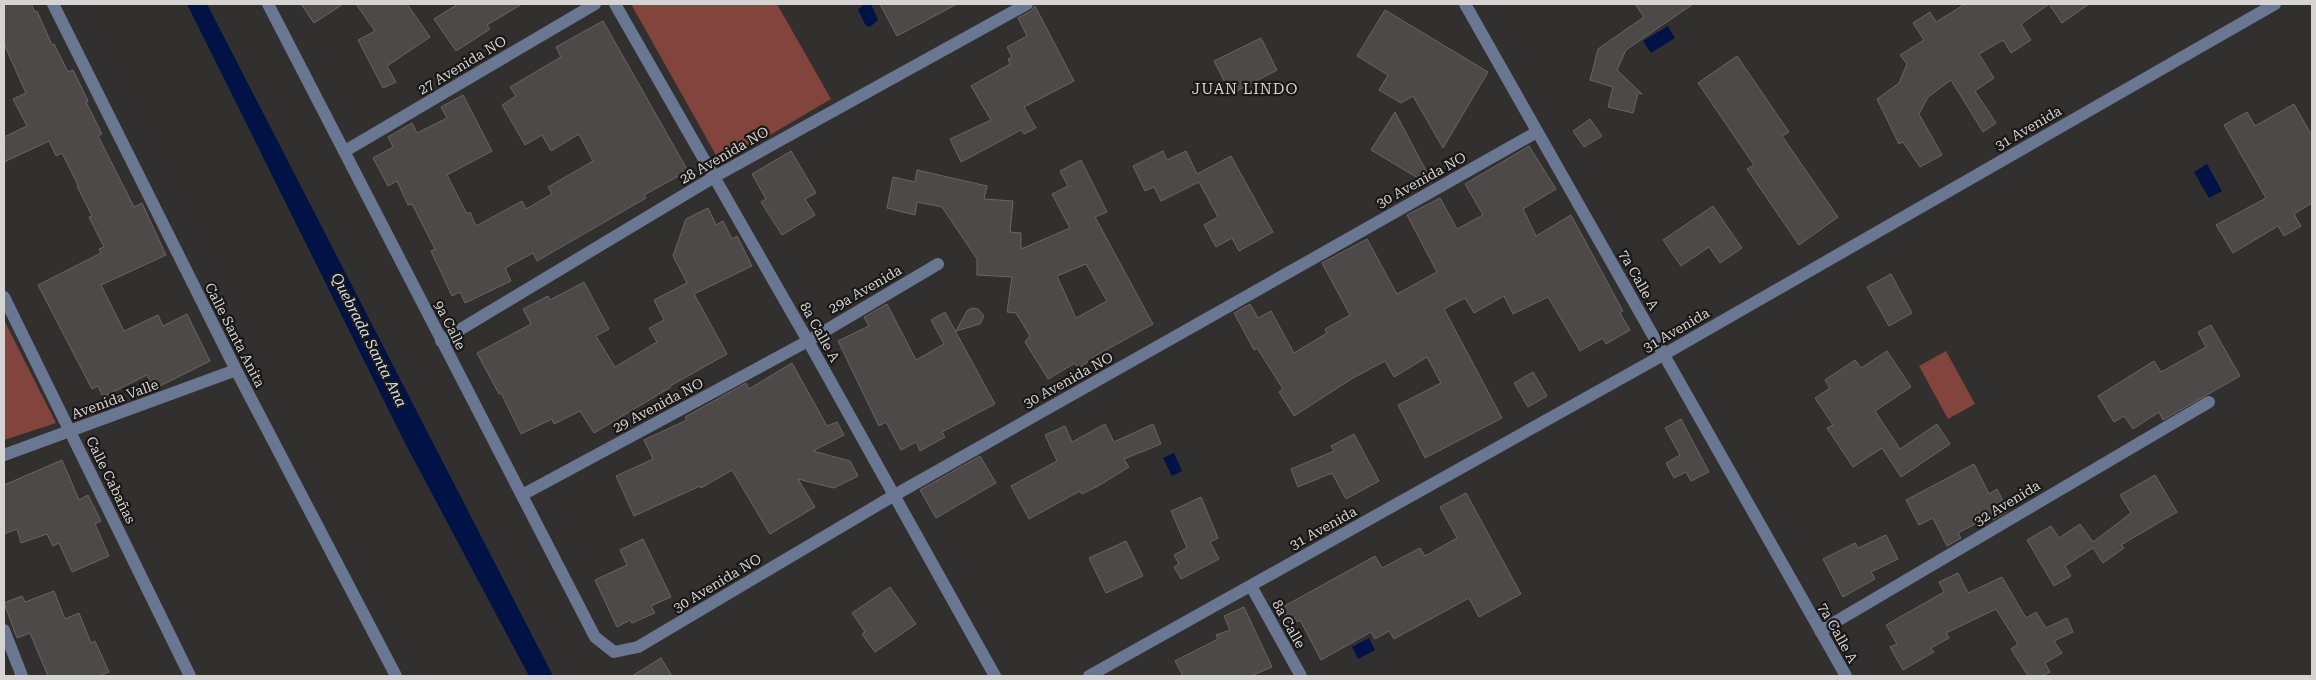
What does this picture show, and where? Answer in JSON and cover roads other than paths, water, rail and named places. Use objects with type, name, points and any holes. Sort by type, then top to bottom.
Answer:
[{"type":"street","name":"Calle Santa Anita","points":[[53,4],[236,370],[396,676]]},
{"type":"street","name":"9a Calle","points":[[268,4],[595,636],[614,652]]},
{"type":"street","name":"27 Avenida NO","points":[[345,152],[595,4]]},
{"type":"street","name":"8a Calle A","points":[[615,4],[808,341],[995,676]]},
{"type":"street","name":"28 Avenida NO","points":[[441,341],[714,177],[1026,4]]},
{"type":"street","name":"7a Calle A","points":[[1465,4],[1846,676]]},
{"type":"street","name":"31 Avenida","points":[[1089,676],[1664,355],[2275,4]]},
{"type":"street","name":"30 Avenida NO","points":[[614,652],[638,647],[893,496],[1537,132]]},
{"type":"street","name":"29a Avenida","points":[[808,341],[938,264]]},
{"type":"street","name":"Calle Cabañas","points":[[4,297],[190,676]]},
{"type":"street","name":"29 Avenida NO","points":[[522,495],[808,341]]},
{"type":"street","name":"Avenida Valle","points":[[4,455],[236,370]]},
{"type":"street","name":"32 Avenida","points":[[1820,630],[2209,402]]},
{"type":"street","name":"8a Calle","points":[[1251,586],[1301,676]]},
{"type":"street","points":[[4,630],[22,676]]},
{"type":"water","name":"Quebrada Santa Ana","points":[[187,4],[207,4],[553,676],[529,676],[405,443]]},
{"type":"water","points":[[864,4],[871,4],[878,20],[870,27],[866,26],[858,10]]},
{"type":"water","points":[[1668,26],[1675,38],[1651,53],[1643,41]]},
{"type":"water","points":[[2207,164],[2222,191],[2209,198],[2194,172]]},
{"type":"water","points":[[1174,453],[1182,471],[1172,476],[1163,458]]},
{"type":"water","points":[[1369,638],[1375,650],[1358,659],[1352,647]]},
{"type":"district","name":"JUAN LINDO","points":[[1245,89]]}]
